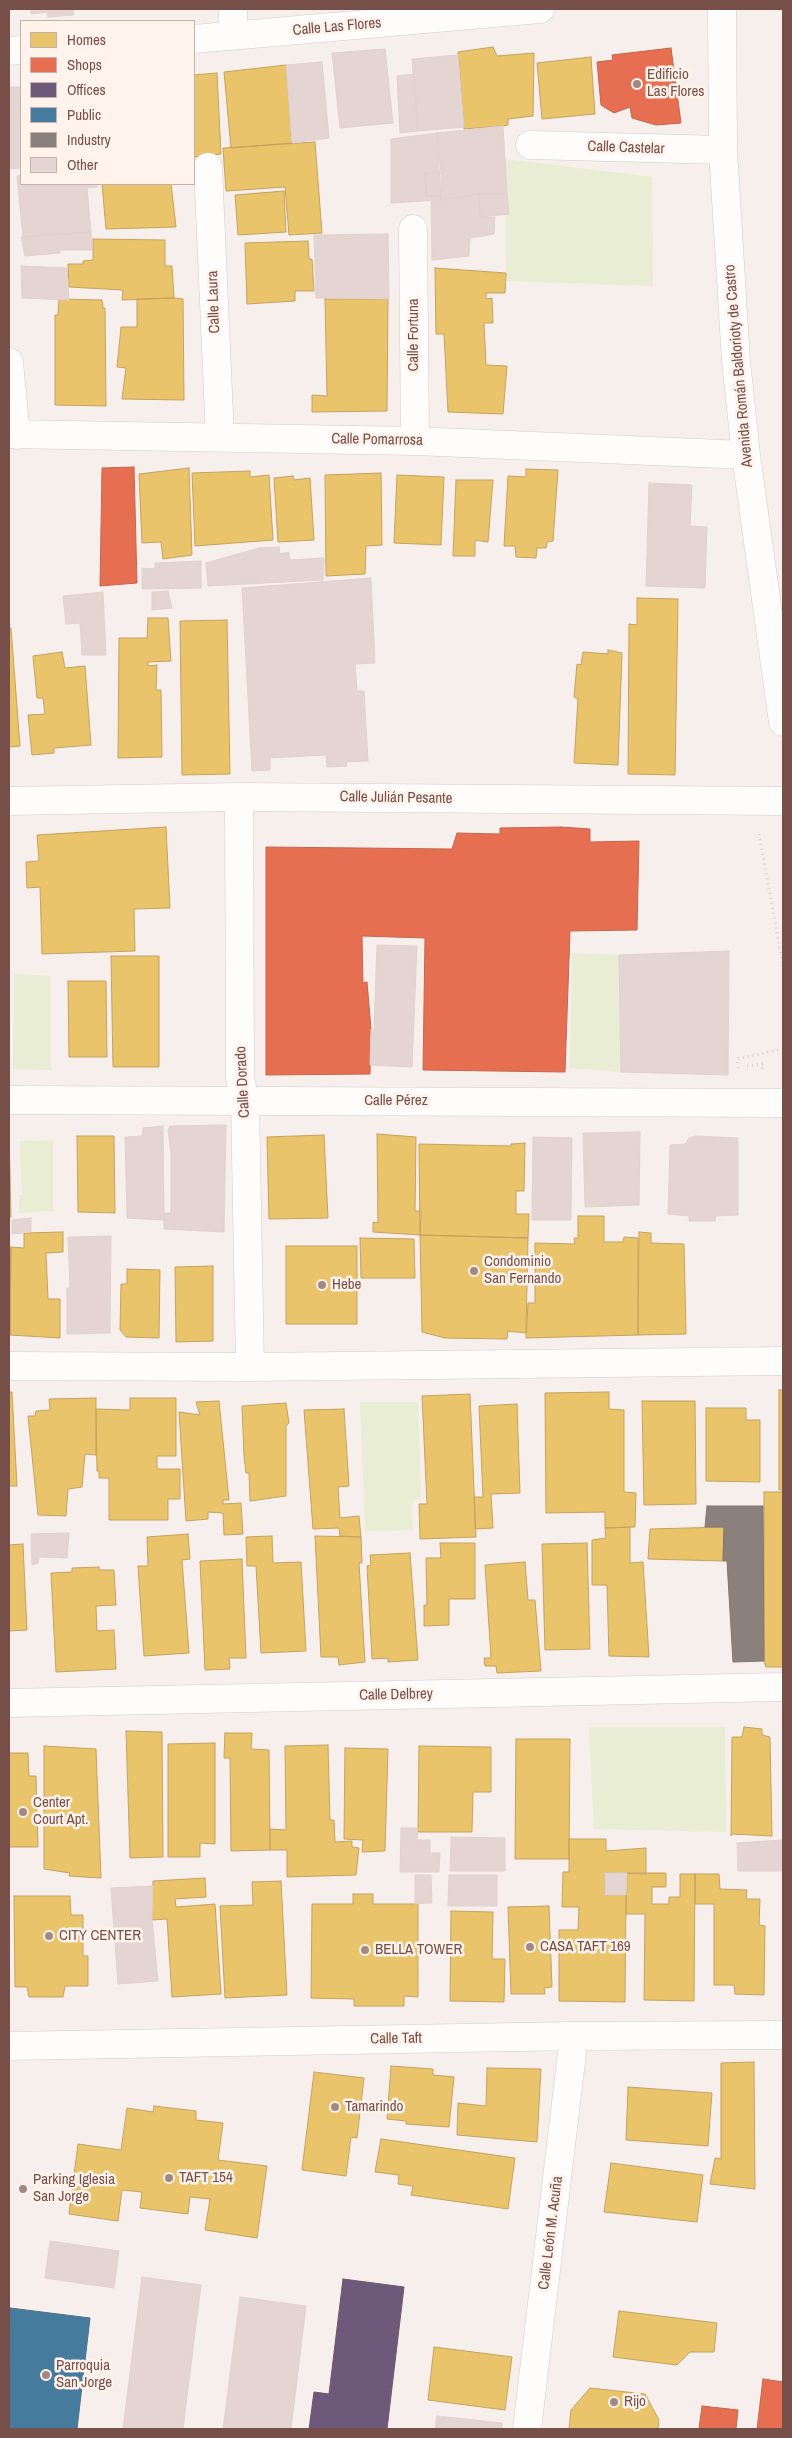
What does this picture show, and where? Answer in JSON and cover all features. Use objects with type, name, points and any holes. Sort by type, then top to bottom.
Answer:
[{"type":"street","points":[[233,36],[234,9]]},
{"type":"street","name":"Calle Las Flores","points":[[195,39],[540,9]]},
{"type":"street","name":"Avenida Román Baldorioty de Castro","points":[[722,9],[723,150],[736,361],[746,455],[783,722]]},
{"type":"street","name":"Calle Castelar","points":[[530,145],[723,150]]},
{"type":"street","name":"Calle Laura","points":[[208,167],[220,438]]},
{"type":"street","name":"Calle Fortuna","points":[[413,229],[415,441]]},
{"type":"street","points":[[9,362],[12,435]]},
{"type":"street","name":"Calle Pomarrosa","points":[[12,435],[415,441],[746,455]]},
{"type":"street","name":"Calle Julián Pesante","points":[[9,801],[240,797],[783,800]]},
{"type":"street","name":"Calle Dorado","points":[[240,797],[240,1078],[244,1101],[250,1367]]},
{"type":"street","name":"Calle Pérez","points":[[9,1100],[783,1103]]},
{"type":"street","points":[[9,1366],[250,1367],[783,1361]]},
{"type":"street","name":"Calle Delbrey","points":[[9,1703],[783,1687]]},
{"type":"street","name":"Calle Taft","points":[[9,2046],[574,2036],[783,2035]]},
{"type":"street","name":"Calle León M. Acuña","points":[[527,2429],[574,2036]]},
{"type":"path","points":[[762,848],[783,966]]},
{"type":"path","points":[[763,1064],[738,1068],[736,1059],[783,1049]]},
{"type":"green space","points":[[505,159],[652,177],[653,286],[506,281]]},
{"type":"green space","points":[[572,953],[619,955],[621,1072],[570,1068]]},
{"type":"green space","points":[[14,974],[51,976],[51,1070],[13,1069]]},
{"type":"green space","points":[[53,1140],[53,1211],[19,1213],[19,1195],[22,1195],[20,1141]]},
{"type":"green space","points":[[360,1402],[418,1402],[421,1497],[412,1503],[413,1530],[365,1531]]},
{"type":"green space","points":[[589,1727],[725,1727],[726,1832],[594,1829]]},
{"type":"building: Homes","points":[[493,47],[497,56],[534,53],[533,116],[508,119],[508,125],[503,126],[464,129],[458,52]]},
{"type":"building: Homes","points":[[591,57],[595,114],[542,119],[537,63]]},
{"type":"building: Homes","points":[[286,65],[292,143],[231,148],[224,72]]},
{"type":"building: Homes","points":[[217,73],[221,154],[195,157],[195,75]]},
{"type":"building: Homes","points":[[315,142],[322,233],[289,235],[285,187],[226,191],[223,148]]},
{"type":"building: Homes","points":[[102,185],[171,185],[176,227],[106,229]]},
{"type":"building: Homes","points":[[284,191],[286,232],[238,235],[235,195]]},
{"type":"building: Homes","points":[[93,239],[165,240],[165,266],[172,266],[174,298],[122,300],[123,290],[69,287],[68,264],[83,264],[83,261],[93,260]]},
{"type":"building: Homes","points":[[308,241],[309,259],[312,259],[314,291],[295,291],[295,301],[247,304],[245,243]]},
{"type":"building: Homes","points":[[435,268],[506,273],[505,293],[486,293],[486,299],[492,298],[493,323],[484,323],[486,365],[507,366],[503,414],[448,412],[444,334],[436,334]]},
{"type":"building: Homes","points":[[59,299],[102,300],[103,308],[105,308],[106,406],[55,405],[55,315],[58,315]]},
{"type":"building: Homes","points":[[137,299],[183,299],[184,400],[122,399],[126,368],[117,367],[121,327],[137,327]]},
{"type":"building: Homes","points":[[325,299],[388,299],[387,411],[312,412],[312,395],[327,396]]},
{"type":"building: Homes","points":[[189,468],[192,555],[163,559],[161,542],[142,543],[139,474]]},
{"type":"building: Homes","points":[[526,469],[558,470],[553,541],[547,542],[546,548],[537,548],[536,558],[516,557],[515,546],[504,546],[508,476],[526,477]]},
{"type":"building: Homes","points":[[250,471],[250,477],[269,475],[273,540],[195,546],[192,473]]},
{"type":"building: Homes","points":[[381,473],[382,545],[366,546],[365,574],[326,576],[325,475]]},
{"type":"building: Homes","points":[[397,475],[444,477],[441,545],[394,543]]},
{"type":"building: Homes","points":[[293,476],[294,480],[310,478],[314,540],[278,542],[274,478]]},
{"type":"building: Homes","points":[[456,480],[493,480],[488,542],[475,540],[475,556],[453,556]]},
{"type":"building: Homes","points":[[637,598],[678,599],[675,775],[628,774],[629,624],[637,625]]},
{"type":"building: Homes","points":[[148,618],[168,618],[171,661],[148,662],[148,666],[157,665],[156,690],[161,690],[162,757],[118,758],[119,638],[147,638]]},
{"type":"building: Homes","points":[[227,620],[230,774],[182,775],[180,621]]},
{"type":"building: Homes","points":[[9,628],[11,628],[20,746],[9,747]]},
{"type":"building: Homes","points":[[608,650],[622,653],[618,765],[574,763],[578,699],[574,697],[577,664],[581,665],[583,652],[608,654]]},
{"type":"building: Homes","points":[[62,652],[65,668],[85,666],[91,745],[54,748],[54,753],[32,755],[28,715],[45,714],[43,698],[37,698],[33,656]]},
{"type":"building: Homes","points":[[166,827],[170,908],[134,909],[135,951],[42,954],[40,887],[27,888],[26,862],[39,861],[37,835]]},
{"type":"building: Homes","points":[[111,956],[159,956],[159,1067],[113,1067]]},
{"type":"building: Homes","points":[[68,981],[106,981],[107,1057],[69,1057]]},
{"type":"building: Homes","points":[[9,1132],[11,1217],[9,1218]]},
{"type":"building: Homes","points":[[377,1134],[416,1137],[415,1211],[421,1211],[420,1235],[373,1232],[373,1222],[378,1223]]},
{"type":"building: Homes","points":[[324,1135],[328,1218],[269,1219],[267,1137]]},
{"type":"building: Homes","points":[[77,1136],[114,1136],[115,1213],[78,1212]]},
{"type":"building: Homes","points":[[525,1143],[524,1191],[516,1191],[516,1214],[529,1214],[528,1238],[420,1235],[419,1144],[511,1146],[511,1144]]},
{"type":"building: Homes","points":[[578,1216],[604,1216],[604,1242],[623,1242],[624,1237],[638,1238],[638,1335],[526,1338],[528,1303],[535,1303],[535,1243],[575,1244],[574,1238],[578,1238]]},
{"type":"building: Homes","points":[[63,1232],[63,1252],[46,1253],[48,1299],[60,1299],[60,1338],[10,1335],[11,1247],[24,1248],[24,1233]]},
{"type":"building: Homes","points":[[639,1232],[651,1233],[651,1243],[684,1244],[686,1334],[638,1335]]},
{"type":"building: Homes","name":"Condominio San Fernando","points":[[420,1235],[528,1238],[526,1333],[508,1331],[507,1339],[445,1338],[422,1332]]},
{"type":"building: Homes","points":[[360,1238],[414,1239],[415,1278],[361,1278]]},
{"type":"building: Homes","name":"Hebe","points":[[286,1246],[357,1246],[357,1324],[286,1324]]},
{"type":"building: Homes","points":[[9,1247],[11,1247],[10,1335],[9,1335]]},
{"type":"building: Homes","points":[[213,1266],[213,1341],[176,1342],[175,1267]]},
{"type":"building: Homes","points":[[127,1269],[160,1270],[159,1338],[126,1337],[120,1330],[121,1284],[127,1284]]},
{"type":"building: Homes","points":[[779,1390],[783,1390],[783,1490],[779,1490]]},
{"type":"building: Homes","points":[[9,1392],[12,1392],[17,1486],[9,1486]]},
{"type":"building: Homes","points":[[609,1392],[609,1409],[624,1410],[624,1492],[636,1493],[635,1527],[605,1528],[605,1512],[546,1513],[545,1393]]},
{"type":"building: Homes","points":[[470,1394],[476,1537],[420,1539],[419,1504],[427,1504],[422,1396]]},
{"type":"building: Homes","points":[[96,1398],[96,1455],[85,1454],[82,1487],[68,1489],[66,1516],[38,1515],[28,1416],[35,1416],[36,1411],[50,1410],[49,1399]]},
{"type":"building: Homes","points":[[130,1398],[176,1398],[176,1456],[157,1456],[157,1469],[180,1469],[180,1499],[168,1499],[168,1520],[109,1520],[109,1478],[99,1478],[99,1471],[97,1471],[96,1409],[130,1410]]},
{"type":"building: Homes","points":[[219,1401],[229,1500],[223,1500],[223,1504],[241,1503],[243,1534],[224,1535],[223,1513],[208,1512],[208,1519],[186,1521],[179,1412],[200,1415],[196,1402]]},
{"type":"building: Homes","points":[[642,1401],[695,1401],[696,1504],[644,1505]]},
{"type":"building: Homes","points":[[286,1403],[289,1423],[286,1426],[286,1496],[250,1501],[249,1473],[246,1473],[244,1456],[242,1406]]},
{"type":"building: Homes","points":[[517,1404],[520,1493],[491,1494],[493,1528],[475,1529],[474,1497],[483,1497],[479,1406]]},
{"type":"building: Homes","points":[[706,1408],[746,1408],[746,1420],[760,1420],[760,1482],[706,1481]]},
{"type":"building: Homes","points":[[344,1409],[349,1486],[338,1487],[340,1518],[359,1516],[361,1537],[340,1536],[339,1528],[313,1529],[304,1410]]},
{"type":"building: Homes","points":[[764,1492],[783,1492],[783,1667],[766,1667],[764,1661]]},
{"type":"building: Homes","points":[[630,1527],[630,1563],[643,1562],[649,1657],[609,1656],[607,1585],[592,1585],[592,1540],[606,1538],[605,1528]]},
{"type":"building: Homes","points":[[724,1527],[723,1561],[648,1559],[650,1529]]},
{"type":"building: Homes","points":[[188,1534],[190,1559],[182,1560],[189,1653],[144,1656],[138,1566],[148,1566],[147,1537]]},
{"type":"building: Homes","points":[[272,1536],[273,1563],[301,1562],[306,1651],[261,1653],[256,1566],[247,1566],[246,1537]]},
{"type":"building: Homes","points":[[315,1536],[361,1537],[362,1563],[359,1563],[365,1662],[339,1665],[338,1657],[321,1657]]},
{"type":"building: Homes","points":[[440,1543],[475,1543],[475,1599],[449,1599],[449,1625],[424,1626],[424,1605],[427,1605],[426,1558],[441,1558]]},
{"type":"building: Homes","points":[[587,1543],[590,1649],[545,1650],[542,1544]]},
{"type":"building: Homes","points":[[23,1544],[27,1630],[9,1631],[9,1545]]},
{"type":"building: Homes","points":[[410,1553],[418,1660],[388,1662],[388,1658],[372,1659],[367,1566],[371,1565],[370,1555]]},
{"type":"building: Homes","points":[[242,1559],[246,1658],[229,1658],[230,1669],[205,1670],[200,1561]]},
{"type":"building: Homes","points":[[525,1562],[528,1600],[535,1600],[541,1671],[497,1673],[496,1666],[485,1666],[484,1658],[491,1658],[485,1565]]},
{"type":"building: Homes","points":[[99,1567],[99,1570],[114,1570],[116,1605],[96,1606],[97,1631],[114,1630],[116,1669],[56,1672],[51,1573],[72,1572],[72,1568]]},
{"type":"building: Homes","points":[[744,1727],[762,1729],[762,1735],[770,1737],[772,1836],[732,1834],[731,1836],[732,1737],[742,1737]]},
{"type":"building: Homes","points":[[126,1731],[162,1732],[163,1857],[130,1858]]},
{"type":"building: Homes","points":[[225,1733],[252,1733],[251,1749],[269,1750],[270,1850],[231,1851],[230,1758],[224,1758]]},
{"type":"building: Homes","points":[[516,1739],[570,1739],[569,1859],[515,1859]]},
{"type":"building: Homes","points":[[215,1743],[215,1844],[200,1843],[200,1857],[168,1857],[168,1744]]},
{"type":"building: Homes","points":[[328,1745],[330,1820],[334,1820],[335,1842],[352,1841],[352,1847],[359,1848],[356,1875],[287,1877],[287,1850],[270,1850],[270,1829],[286,1830],[285,1746]]},
{"type":"building: Homes","points":[[44,1746],[96,1749],[101,1878],[69,1876],[70,1873],[44,1869]]},
{"type":"building: Homes","points":[[419,1746],[491,1747],[491,1792],[473,1792],[472,1832],[418,1832]]},
{"type":"building: Homes","points":[[345,1748],[388,1749],[385,1851],[362,1852],[363,1840],[344,1839]]},
{"type":"building: Homes","name":"Center Court Apt.","points":[[9,1753],[28,1753],[29,1776],[36,1776],[38,1847],[9,1847]]},
{"type":"building: Homes","points":[[569,1839],[606,1839],[606,1851],[646,1848],[646,1874],[605,1873],[605,1895],[626,1895],[625,2002],[559,2001],[559,1930],[578,1930],[579,1907],[562,1907],[563,1872],[569,1872]]},
{"type":"building: Homes","points":[[627,1873],[666,1873],[666,1887],[652,1887],[652,1904],[669,1904],[669,1897],[680,1897],[680,1874],[695,1874],[694,2001],[644,2000],[645,1914],[626,1914]]},
{"type":"building: Homes","points":[[695,1874],[719,1874],[720,1889],[747,1890],[746,1899],[760,1899],[759,1925],[765,1926],[764,1995],[735,1994],[734,1985],[714,1985],[714,1904],[695,1904]]},
{"type":"building: Homes","points":[[205,1878],[206,1897],[175,1899],[176,1907],[215,1904],[221,1994],[172,1997],[167,1919],[152,1920],[153,1881]]},
{"type":"building: Homes","points":[[281,1881],[287,1995],[225,1998],[220,1906],[253,1905],[252,1882]]},
{"type":"building: Homes","name":"BELLA TOWER","points":[[353,1894],[373,1894],[373,1904],[418,1904],[418,1997],[404,1996],[404,2006],[354,2006],[354,1999],[311,1998],[312,1904],[353,1904]]},
{"type":"building: Homes","name":"CITY CENTER","points":[[14,1896],[70,1896],[71,1915],[83,1915],[83,1956],[88,1956],[88,1986],[65,1986],[63,1997],[29,1997],[27,1987],[15,1987]]},
{"type":"building: Homes","name":"CASA TAFT 169","points":[[549,1906],[552,1987],[544,1988],[545,1994],[511,1994],[508,1907]]},
{"type":"building: Homes","points":[[451,1911],[493,1912],[492,1959],[505,1959],[504,2002],[450,2001]]},
{"type":"building: Homes","points":[[754,2062],[755,2189],[710,2184],[715,2158],[721,2159],[721,2063]]},
{"type":"building: Homes","points":[[391,2066],[433,2069],[433,2075],[454,2077],[449,2127],[406,2124],[406,2121],[387,2119]]},
{"type":"building: Homes","points":[[487,2068],[541,2069],[537,2142],[457,2135],[458,2103],[486,2106]]},
{"type":"building: Homes","name":"Tamarindo","points":[[314,2072],[364,2078],[357,2138],[351,2137],[346,2176],[302,2170]]},
{"type":"building: Homes","points":[[628,2087],[712,2093],[708,2146],[626,2140]]},
{"type":"building: Homes","name":"TAFT 154","points":[[154,2106],[196,2111],[196,2120],[223,2123],[218,2160],[267,2166],[257,2238],[205,2230],[210,2199],[190,2197],[188,2214],[140,2208],[142,2192],[122,2190],[118,2221],[69,2214],[78,2144],[121,2150],[127,2108],[153,2112]]},
{"type":"building: Homes","points":[[381,2139],[515,2158],[508,2209],[411,2195],[413,2186],[398,2184],[399,2175],[375,2172]]},
{"type":"building: Homes","points":[[611,2163],[703,2175],[697,2222],[604,2212]]},
{"type":"building: Homes","points":[[619,2311],[717,2323],[714,2352],[690,2352],[677,2365],[613,2357]]},
{"type":"building: Homes","points":[[434,2347],[512,2357],[505,2410],[428,2400]]},
{"type":"building: Homes","name":"Rijo","points":[[590,2388],[645,2394],[659,2420],[658,2429],[569,2429],[571,2410]]},
{"type":"building: Shops","name":"Edificio Las Flores","points":[[671,48],[681,123],[656,125],[632,118],[630,107],[614,113],[601,105],[597,62],[613,60],[612,55]]},
{"type":"building: Shops","points":[[134,467],[137,583],[100,586],[102,468]]},
{"type":"building: Shops","points":[[561,827],[590,829],[590,842],[639,841],[637,930],[570,931],[565,1072],[423,1070],[425,938],[362,936],[363,983],[367,982],[371,1029],[370,1074],[266,1075],[266,847],[452,849],[457,833],[500,834],[500,828]]},
{"type":"building: Shops","points":[[763,2379],[783,2382],[783,2429],[757,2429]]},
{"type":"building: Shops","points":[[702,2406],[738,2410],[736,2429],[699,2429]]},
{"type":"building: Offices","points":[[343,2279],[404,2287],[387,2429],[309,2429],[314,2392],[329,2394]]},
{"type":"building: Public","name":"Parroquia San Jorge","points":[[10,2308],[90,2318],[77,2429],[9,2429]]},
{"type":"building: Industry","points":[[707,1506],[763,1506],[764,1661],[733,1662],[727,1561],[723,1561],[724,1527],[705,1527]]},
{"type":"building: Other","points":[[31,9],[73,9],[74,15],[48,17],[47,12],[31,14]]},
{"type":"building: Other","points":[[385,49],[393,123],[340,128],[332,53]]},
{"type":"building: Other","points":[[458,55],[464,127],[418,131],[412,59]]},
{"type":"building: Other","points":[[322,62],[329,138],[292,143],[286,65]]},
{"type":"building: Other","points":[[414,74],[418,131],[400,133],[397,76]]},
{"type":"building: Other","points":[[9,87],[20,87],[20,168],[9,169]]},
{"type":"building: Other","points":[[503,126],[507,194],[479,194],[441,200],[437,133]]},
{"type":"building: Other","points":[[437,133],[441,173],[425,173],[426,196],[441,196],[441,200],[391,203],[391,139]]},
{"type":"building: Other","points":[[425,173],[441,173],[441,196],[426,196]]},
{"type":"building: Other","points":[[20,175],[20,185],[97,185],[97,187],[87,188],[91,232],[23,237],[17,176]]},
{"type":"building: Other","points":[[479,194],[507,194],[509,214],[480,217]]},
{"type":"building: Other","points":[[479,194],[480,217],[495,217],[494,234],[470,238],[469,256],[432,260],[431,202]]},
{"type":"building: Other","points":[[91,232],[92,250],[60,250],[60,253],[25,256],[21,237]]},
{"type":"building: Other","points":[[388,234],[389,299],[316,298],[314,235]]},
{"type":"building: Other","points":[[21,266],[67,268],[69,300],[22,298]]},
{"type":"building: Other","points":[[649,483],[692,485],[690,526],[707,527],[705,588],[646,586]]},
{"type":"building: Other","points":[[279,547],[280,554],[289,552],[290,560],[324,558],[323,580],[208,586],[206,563],[259,548]]},
{"type":"building: Other","points":[[201,561],[201,588],[142,589],[142,568],[155,569],[155,563]]},
{"type":"building: Other","points":[[371,578],[375,663],[355,664],[357,691],[364,691],[368,761],[346,762],[347,766],[327,767],[326,755],[270,758],[270,770],[252,771],[242,588]]},
{"type":"building: Other","points":[[168,591],[172,608],[152,610],[152,592]]},
{"type":"building: Other","points":[[103,592],[106,655],[82,655],[80,623],[66,624],[63,596]]},
{"type":"building: Other","points":[[377,945],[417,946],[412,1067],[370,1065],[371,1029],[374,1029]]},
{"type":"building: Other","points":[[729,951],[728,1075],[621,1072],[619,955]]},
{"type":"building: Other","points":[[226,1125],[224,1232],[164,1229],[164,1213],[171,1213],[171,1153],[168,1130],[170,1126]]},
{"type":"building: Other","points":[[163,1126],[164,1220],[127,1218],[125,1137],[142,1136],[143,1128]]},
{"type":"building: Other","points":[[640,1132],[639,1205],[585,1207],[583,1133]]},
{"type":"building: Other","points":[[696,1136],[738,1138],[738,1215],[716,1216],[715,1221],[689,1221],[689,1216],[668,1214],[670,1145],[685,1144],[689,1138]]},
{"type":"building: Other","points":[[533,1137],[572,1138],[571,1220],[532,1220]]},
{"type":"building: Other","points":[[31,1218],[31,1232],[12,1234],[12,1220]]},
{"type":"building: Other","points":[[111,1236],[110,1333],[67,1334],[67,1288],[70,1288],[68,1237]]},
{"type":"building: Other","points":[[69,1533],[67,1558],[39,1557],[38,1563],[32,1565],[31,1534]]},
{"type":"building: Other","points":[[401,1828],[418,1828],[417,1840],[430,1840],[430,1853],[440,1853],[439,1872],[400,1872]]},
{"type":"building: Other","points":[[451,1837],[505,1838],[505,1871],[450,1871]]},
{"type":"building: Other","points":[[783,1840],[783,1871],[738,1871],[737,1843]]},
{"type":"building: Other","points":[[605,1873],[627,1873],[626,1895],[605,1895]]},
{"type":"building: Other","points":[[415,1875],[431,1875],[432,1903],[415,1904]]},
{"type":"building: Other","points":[[449,1875],[497,1875],[497,1906],[448,1906]]},
{"type":"building: Other","points":[[153,1886],[152,1920],[158,1981],[118,1984],[111,1888]]},
{"type":"building: Other","points":[[50,2241],[119,2251],[114,2288],[45,2278]]},
{"type":"building: Other","points":[[142,2277],[201,2285],[183,2429],[123,2429]]},
{"type":"building: Other","points":[[240,2297],[306,2306],[291,2429],[223,2429]]},
{"type":"building: Other","points":[[437,2416],[502,2423],[502,2429],[435,2429]]},
{"type":"place","name":"Edificio Las Flores","points":[[637,84]]},
{"type":"place","name":"Condominio San Fernando","points":[[474,1271]]},
{"type":"place","name":"Hebe","points":[[322,1285]]},
{"type":"place","name":"Center Court Apt.","points":[[23,1812]]},
{"type":"place","name":"CITY CENTER","points":[[49,1936]]},
{"type":"place","name":"CASA TAFT 169","points":[[530,1947]]},
{"type":"place","name":"BELLA TOWER","points":[[365,1950]]},
{"type":"place","name":"Tamarindo","points":[[335,2107]]},
{"type":"place","name":"TAFT 154","points":[[169,2178]]},
{"type":"place","name":"Parking Iglesia San Jorge","points":[[23,2189]]},
{"type":"place","name":"Parroquia San Jorge","points":[[46,2375]]},
{"type":"place","name":"Rijo","points":[[614,2402]]}]
